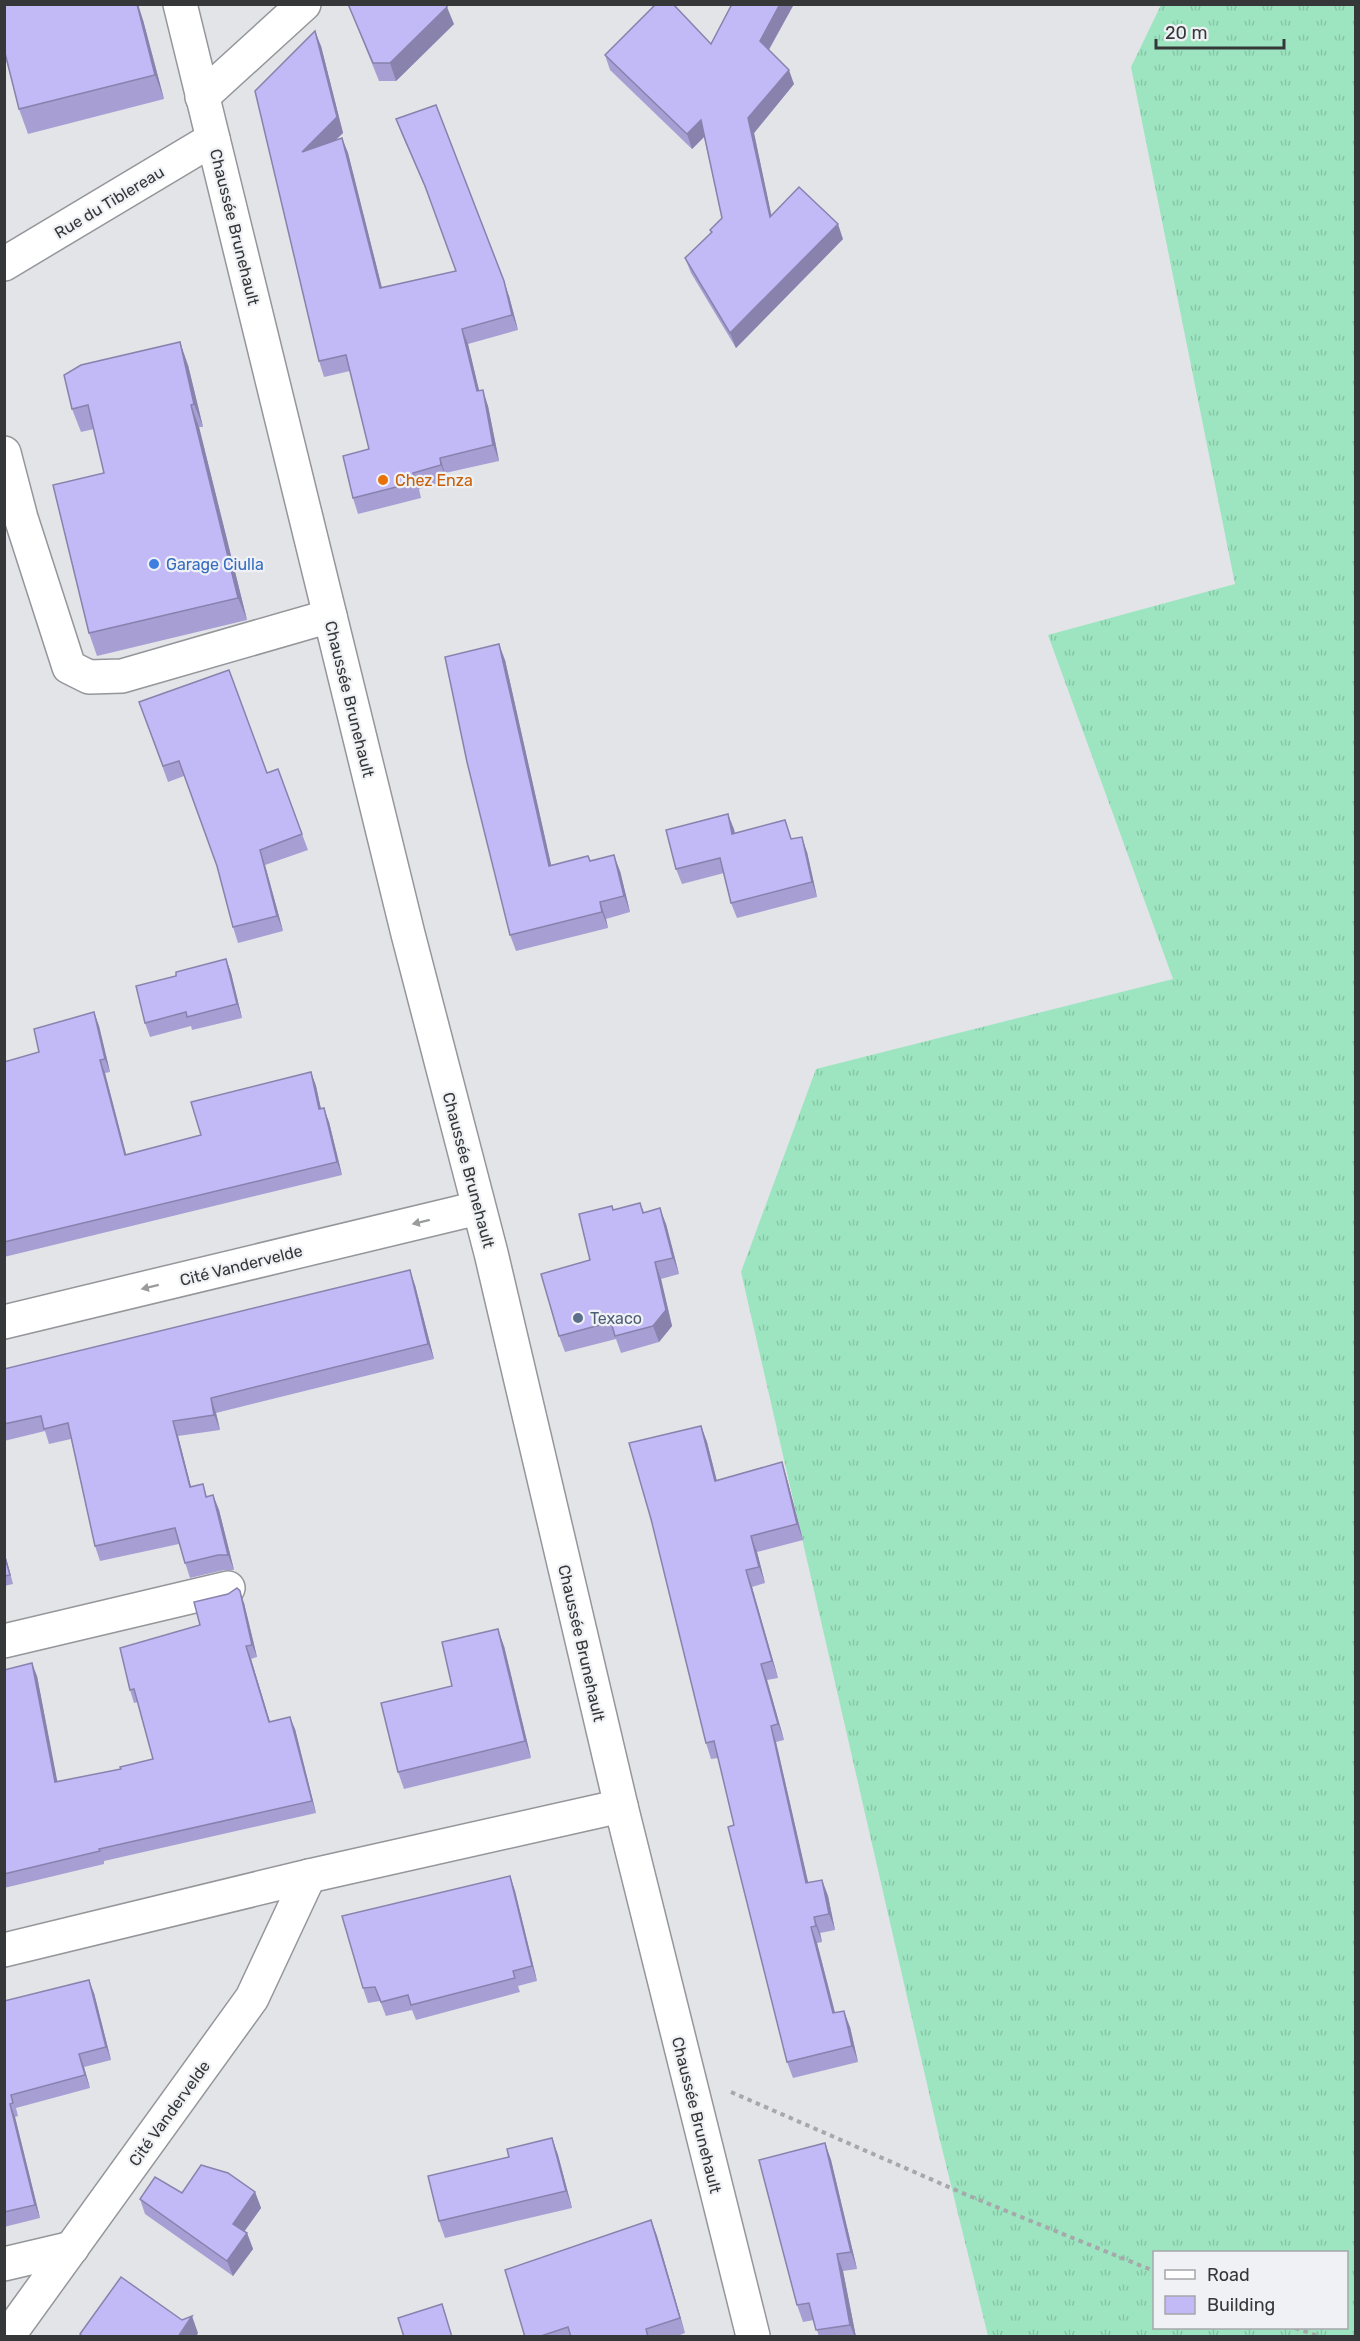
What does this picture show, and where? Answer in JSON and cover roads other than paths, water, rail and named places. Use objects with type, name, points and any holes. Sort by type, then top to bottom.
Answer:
[{"type":"main road","name":"Chaussée Brunehault","points":[[180,4],[330,616],[491,1253],[621,1806],[753,2337]]},
{"type":"main road","points":[[202,97],[304,4]]},
{"type":"main road","name":"Rue du Tiblereau","points":[[4,264],[213,139]]},
{"type":"main road","points":[[4,453],[21,518],[69,667],[89,677],[122,676],[330,616]]},
{"type":"main road","name":"Cité Vandervelde","points":[[4,1322],[478,1208]]},
{"type":"main road","points":[[4,1641],[228,1588]]},
{"type":"main road","points":[[4,1950],[309,1876],[621,1806]]},
{"type":"main road","name":"Cité Vandervelde","points":[[8,2337],[252,1998],[309,1876]]},
{"type":"main road","points":[[4,2264],[72,2248]]},
{"type":"place","name":"Chez Enza","points":[[383,480]]},
{"type":"place","name":"Garage Ciulla","points":[[154,564]]},
{"type":"place","name":"Texaco","points":[[578,1318]]}]
